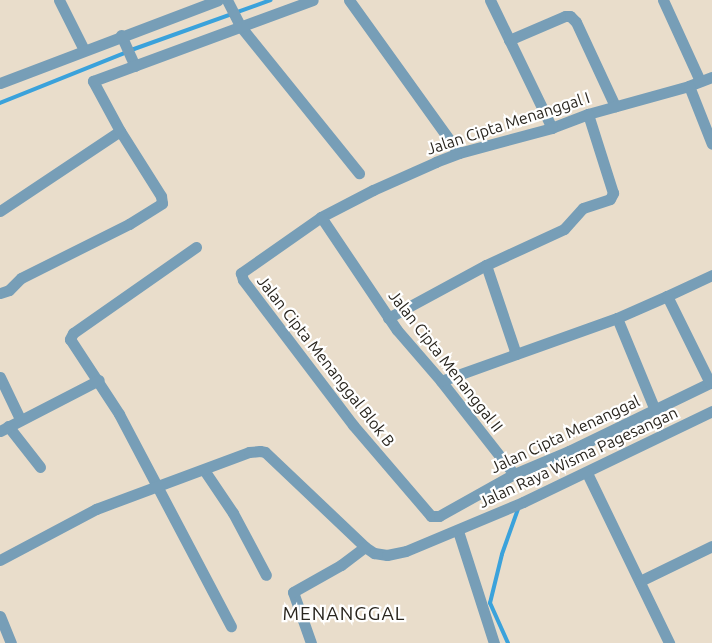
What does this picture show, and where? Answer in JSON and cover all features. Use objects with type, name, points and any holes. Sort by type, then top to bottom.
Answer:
[{"type":"street","points":[[59,0],[84,50]]},
{"type":"street","points":[[0,83],[218,0]]},
{"type":"street","points":[[227,0],[240,25],[359,173]]},
{"type":"street","points":[[0,293],[11,289],[19,279],[129,224],[162,203],[161,196],[120,131],[93,81],[134,62],[313,0]]},
{"type":"street","points":[[349,0],[459,153]]},
{"type":"street","points":[[490,0],[552,128]]},
{"type":"street","points":[[663,0],[695,83],[712,144]]},
{"type":"street","points":[[509,40],[565,16],[570,16],[576,22],[615,106]]},
{"type":"street","points":[[122,36],[134,62]]},
{"type":"street","name":"Jalan Cipta Menanggal I","points":[[321,217],[373,190],[459,153],[552,128],[588,114],[712,77]]},
{"type":"street","points":[[388,318],[486,265],[558,232],[568,225],[583,208],[612,196],[588,114]]},
{"type":"street","points":[[0,211],[120,131]]},
{"type":"street","name":"Jalan Cipta Menanggal II","points":[[321,217],[388,318],[442,382],[514,474]]},
{"type":"street","name":"Jalan Cipta Menanggal Blok B","points":[[321,217],[242,270],[242,278],[353,425],[428,514],[433,517]]},
{"type":"street","points":[[196,247],[73,333],[71,341],[99,380],[159,486],[231,626]]},
{"type":"street","points":[[486,265],[516,354]]},
{"type":"street","points":[[442,382],[617,318],[712,275]]},
{"type":"street","points":[[667,296],[711,383]]},
{"type":"street","points":[[617,318],[654,410]]},
{"type":"street","points":[[0,377],[20,419]]},
{"type":"street","points":[[40,467],[4,429],[20,419],[99,380]]},
{"type":"street","name":"Jalan Cipta Menanggal","points":[[433,517],[439,516],[514,474],[569,451],[711,383]]},
{"type":"street","name":"Jalan Raya Wisma Pagesangan","points":[[365,547],[374,553],[387,555],[406,551],[458,531],[587,472],[712,411]]},
{"type":"street","points":[[0,560],[96,509],[250,452],[265,452],[365,547],[341,565],[293,592],[311,643]]},
{"type":"street","points":[[204,470],[233,512],[266,576]]},
{"type":"street","points":[[587,472],[669,643]]},
{"type":"street","points":[[458,531],[494,643]]},
{"type":"street","points":[[640,582],[712,546]]},
{"type":"street","points":[[0,616],[11,643]]},
{"type":"waterway","points":[[0,103],[134,49],[271,0]]},
{"type":"waterway","points":[[508,643],[490,603],[502,554],[518,509]]},
{"type":"district","name":"MENANGGAL","points":[[344,614]]}]
